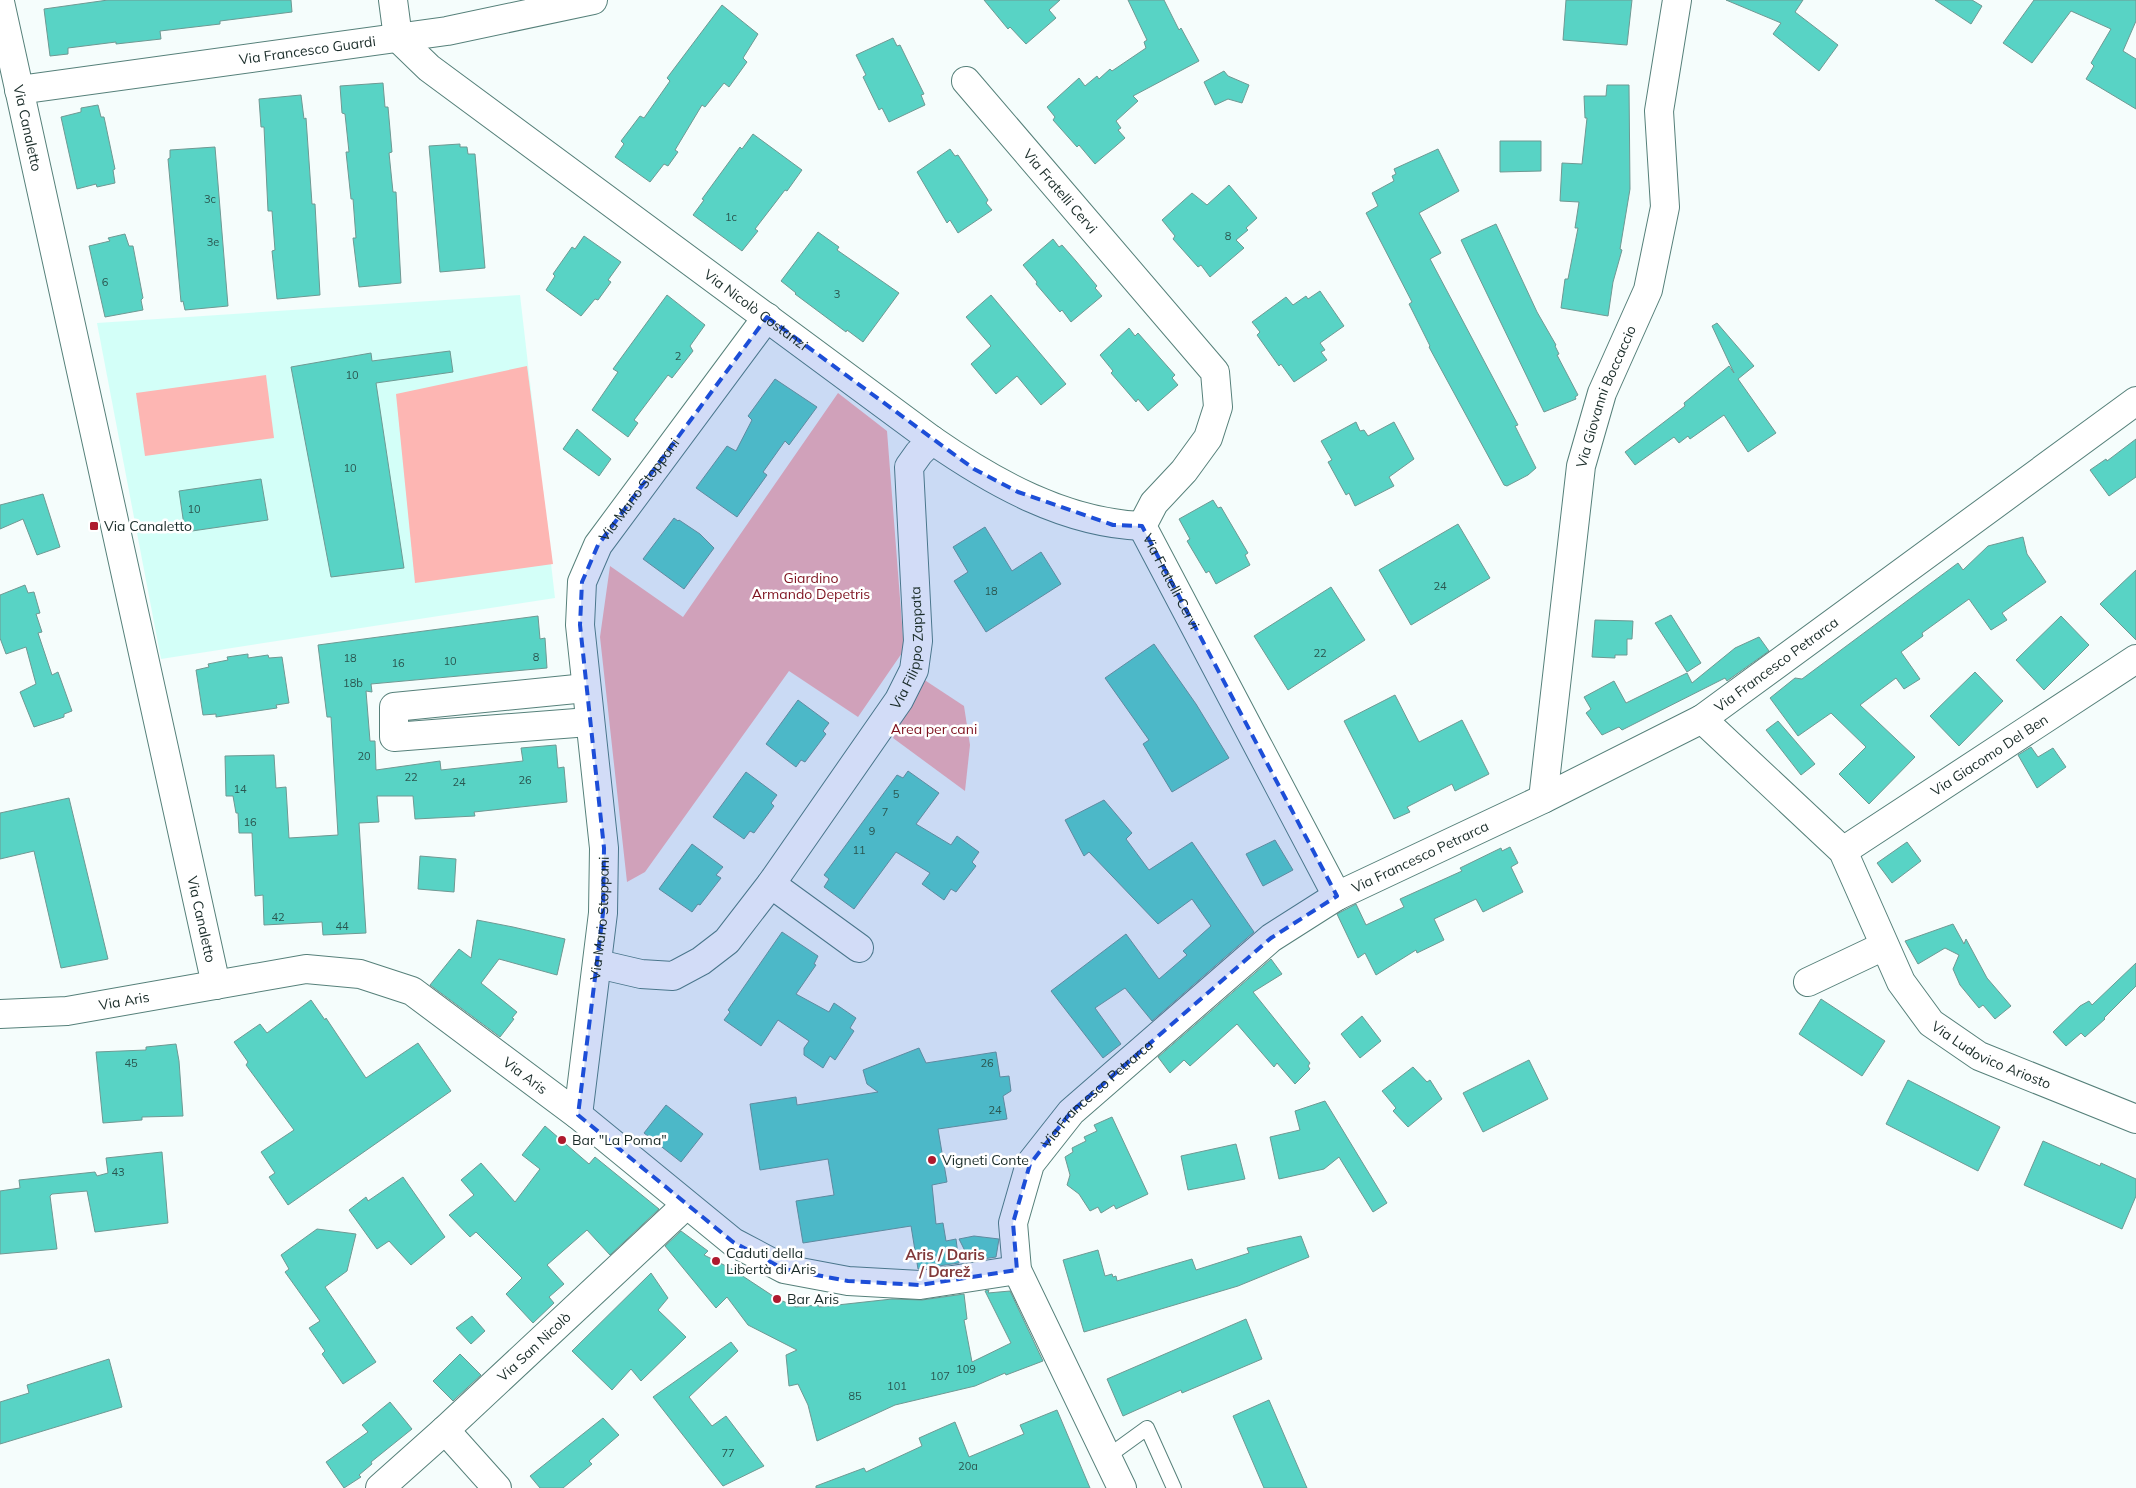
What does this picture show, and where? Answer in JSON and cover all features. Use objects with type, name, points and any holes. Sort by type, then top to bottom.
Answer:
[{"type":"street","points":[[393,0],[398,38]]},
{"type":"street","name":"Via Francesco Guardi","points":[[19,90],[447,31],[593,0]]},
{"type":"street","name":"Via Canaletto","points":[[0,2],[216,985]]},
{"type":"street","name":"Via Giovanni Boccaccio","points":[[1543,799],[1581,466],[1602,392],[1648,290],[1665,206],[1659,111],[1677,4]]},
{"type":"street","name":"Via Nicolò Costanzi","points":[[398,38],[429,68],[932,440],[974,469],[1018,492],[1066,511],[1113,525],[1142,526]]},
{"type":"street","name":"Via Fratelli Cervi","points":[[966,81],[1215,372],[1218,407],[1208,438],[1184,471],[1154,503],[1142,526],[1337,896]]},
{"type":"street","name":"Via Mario Stoppani","points":[[578,1115],[603,913],[604,848],[580,625],[582,582],[598,545],[767,318]]},
{"type":"street","name":"Via Francesco Petrarca","points":[[1122,1488],[1017,1270],[1013,1223],[1030,1164],[1071,1112],[1270,938],[1337,896],[1543,799],[1702,719],[2136,401]]},
{"type":"street","name":"Via Filippo Zappata","points":[[598,964],[640,974],[673,976],[701,961],[727,941],[771,884],[899,700],[914,670],[918,641],[909,467],[932,440]]},
{"type":"street","name":"Via Giacomo Del Ben","points":[[1843,851],[2136,659]]},
{"type":"street","points":[[586,688],[394,707],[394,736],[589,722]]},
{"type":"street","name":"Via Ludovico Ariosto","points":[[1702,719],[1843,851],[1901,982],[1931,1023],[1979,1056],[2136,1119]]},
{"type":"street","points":[[771,884],[859,948]]},
{"type":"street","points":[[1808,982],[1884,946]]},
{"type":"street","name":"Via Aris","points":[[0,1014],[67,1011],[306,969],[360,974],[412,991],[578,1115],[733,1242],[784,1269],[848,1281],[920,1286],[1017,1270]]},
{"type":"street","name":"Via San Nicolò","points":[[380,1488],[445,1430],[686,1205]]},
{"type":"street","points":[[445,1430],[497,1488]]},
{"type":"lane","points":[[1107,1457],[1147,1428],[1174,1488]]},
{"type":"highlighted area","points":[[767,317],[974,469],[1018,492],[1113,525],[1142,526],[1337,896],[1271,938],[1071,1112],[1030,1164],[1013,1223],[1017,1270],[920,1285],[848,1281],[784,1269],[733,1242],[578,1115],[603,913],[604,848],[580,625],[582,582],[598,545]]},
{"type":"shaded area","points":[[520,295],[555,598],[161,659],[97,323]]},
{"type":"green space","points":[[527,366],[553,564],[415,583],[396,394]]},
{"type":"green space","points":[[266,375],[274,438],[145,456],[136,393]]},
{"type":"green space","name":"Giardino Armando Depetris","points":[[838,393],[887,431],[904,650],[858,717],[789,671],[645,872],[627,882],[600,637],[610,566],[683,617]]},
{"type":"green space","name":"Area per cani","points":[[923,679],[964,706],[970,745],[965,791],[893,738]]},
{"type":"building","points":[[108,0],[291,0],[292,12],[220,21],[220,24],[160,31],[161,39],[68,48],[68,54],[50,56],[44,9]]},
{"type":"building","points":[[984,0],[1060,0],[1049,10],[1056,18],[1026,44],[1010,27],[1008,29]]},
{"type":"building","points":[[1128,0],[1164,0],[1179,30],[1181,28],[1199,61],[1133,96],[1138,101],[1116,121],[1121,128],[1118,130],[1125,138],[1095,164],[1079,145],[1077,147],[1053,120],[1055,117],[1047,107],[1079,78],[1085,86],[1097,76],[1099,79],[1110,69],[1112,71],[1146,48],[1144,42],[1147,40]]},
{"type":"building","points":[[1566,0],[1632,0],[1627,45],[1563,40]]},
{"type":"building","points":[[1726,0],[1803,0],[1795,12],[1838,45],[1819,71],[1773,34],[1781,23]]},
{"type":"building","points":[[1935,0],[1972,0],[1982,6],[1971,24]]},
{"type":"building","points":[[2034,0],[2136,0],[2136,21],[2123,51],[2136,59],[2136,109],[2086,79],[2094,66],[2091,63],[2111,29],[2071,11],[2032,63],[2003,43]]},
{"type":"building","points":[[722,5],[758,34],[743,58],[747,62],[729,87],[724,83],[705,107],[702,105],[675,150],[678,152],[668,166],[664,164],[650,182],[615,157],[624,144],[621,141],[640,116],[644,118],[670,81],[667,78]]},
{"type":"building","points":[[893,38],[897,46],[900,45],[924,94],[921,95],[925,105],[889,122],[882,108],[879,110],[863,77],[866,75],[856,55]]},
{"type":"building","points":[[1224,71],[1228,76],[1249,85],[1242,103],[1228,99],[1215,105],[1204,82]]},
{"type":"building","points":[[383,83],[385,107],[388,107],[392,152],[389,153],[393,192],[396,192],[401,283],[359,287],[353,238],[356,238],[353,199],[351,199],[346,152],[349,152],[345,114],[342,113],[340,86]]},
{"type":"building","points":[[1607,85],[1629,85],[1630,189],[1620,249],[1622,250],[1613,282],[1608,316],[1561,308],[1565,279],[1568,279],[1578,228],[1575,228],[1579,202],[1560,201],[1562,163],[1582,164],[1587,118],[1585,118],[1584,96],[1606,96]]},
{"type":"building","points":[[301,95],[304,119],[306,118],[312,204],[315,204],[320,295],[277,299],[272,251],[275,250],[272,211],[268,211],[264,127],[261,127],[259,99]]},
{"type":"building","points":[[98,105],[101,117],[104,117],[115,169],[113,170],[115,183],[97,187],[96,184],[77,189],[61,117],[81,112],[81,108]]},
{"type":"building","points":[[753,134],[802,170],[755,229],[758,231],[742,251],[693,215],[704,200],[702,199],[740,147],[742,149]]},
{"type":"building","points":[[1500,141],[1541,141],[1541,171],[1500,172]]},
{"type":"building","points":[[460,144],[460,147],[467,147],[468,154],[475,154],[485,268],[440,272],[429,146]]},
{"type":"building","points":[[215,147],[228,306],[185,310],[183,301],[181,302],[168,159],[170,158],[170,150]]},
{"type":"building","points":[[950,149],[955,156],[958,155],[988,200],[986,203],[992,210],[958,233],[950,220],[947,223],[917,172]]},
{"type":"building","points":[[1438,149],[1459,191],[1419,213],[1441,253],[1430,259],[1518,425],[1515,426],[1536,468],[1528,475],[1507,486],[1504,485],[1429,347],[1409,304],[1412,302],[1366,213],[1378,206],[1372,193],[1394,181],[1392,176],[1396,174],[1394,169]]},
{"type":"building","points":[[1229,185],[1257,218],[1246,228],[1248,230],[1236,240],[1244,248],[1210,277],[1201,265],[1198,267],[1173,239],[1175,236],[1162,220],[1192,193],[1207,205]]},
{"type":"building","points":[[1496,224],[1537,312],[1556,345],[1559,354],[1557,355],[1578,395],[1575,397],[1576,399],[1544,412],[1461,240]]},
{"type":"building","points":[[818,232],[839,247],[837,250],[899,293],[863,342],[847,330],[846,332],[795,294],[781,281]]},
{"type":"building","points":[[125,234],[129,246],[133,246],[143,298],[141,300],[143,310],[105,317],[89,246],[110,241],[108,238]]},
{"type":"building","points":[[584,236],[621,262],[608,280],[611,282],[598,300],[595,299],[581,316],[546,290],[555,276],[553,274],[572,247],[575,249]]},
{"type":"building","points":[[1053,239],[1059,247],[1062,245],[1076,261],[1097,286],[1095,288],[1102,296],[1071,322],[1062,310],[1060,312],[1036,284],[1037,282],[1023,265]]},
{"type":"building","points":[[1320,291],[1344,326],[1320,343],[1325,350],[1321,352],[1327,360],[1294,382],[1281,364],[1279,366],[1257,335],[1260,332],[1252,322],[1286,297],[1293,305],[1306,296],[1308,299]]},
{"type":"building","points":[[667,295],[705,325],[690,346],[693,351],[672,378],[668,375],[634,420],[638,423],[628,437],[592,410],[618,372],[613,369]]},
{"type":"building","points":[[991,295],[1066,384],[1041,405],[1017,376],[996,394],[971,364],[991,346],[966,317]]},
{"type":"building","points":[[1717,323],[1754,366],[1738,379],[1776,433],[1748,452],[1724,415],[1690,439],[1688,436],[1679,443],[1674,437],[1635,465],[1625,452],[1685,406],[1684,403],[1729,366],[1734,373],[1712,326]]},
{"type":"building","points":[[1129,328],[1135,336],[1138,333],[1175,375],[1172,378],[1178,385],[1148,411],[1138,399],[1136,402],[1111,373],[1113,371],[1100,355]]},
{"type":"building","points":[[450,351],[453,372],[376,383],[404,568],[331,577],[291,367],[371,353],[372,361]]},
{"type":"building","points":[[775,379],[817,407],[789,445],[785,441],[763,472],[767,475],[737,517],[696,488],[727,446],[736,451],[752,420],[748,416]]},
{"type":"building","points":[[1356,422],[1360,431],[1364,430],[1368,436],[1394,422],[1414,459],[1389,477],[1394,486],[1355,506],[1349,493],[1346,495],[1328,462],[1332,460],[1321,441]]},
{"type":"building","points":[[577,429],[611,459],[599,476],[563,449]]},
{"type":"building","points":[[2136,439],[2136,477],[2109,496],[2090,470],[2106,459],[2107,461]]},
{"type":"building","points":[[261,479],[268,520],[185,532],[179,491]]},
{"type":"building","points":[[43,494],[60,547],[37,555],[23,519],[0,529],[0,505]]},
{"type":"building","points":[[1213,500],[1218,508],[1221,507],[1248,553],[1245,555],[1250,565],[1216,584],[1209,571],[1206,573],[1187,541],[1190,539],[1179,519]]},
{"type":"building","points":[[674,518],[700,534],[714,548],[684,589],[643,559]]},
{"type":"building","points":[[1458,524],[1490,578],[1411,625],[1379,570]]},
{"type":"building","points":[[985,527],[1012,571],[1041,552],[1061,584],[986,632],[954,581],[968,572],[953,547]]},
{"type":"building","points":[[2023,537],[2027,554],[2046,582],[2002,613],[2007,620],[1991,630],[1969,599],[1922,633],[1923,636],[1901,652],[1920,679],[1904,689],[1896,678],[1860,705],[1915,757],[1869,804],[1839,774],[1866,747],[1831,713],[1798,736],[1770,698],[1795,678],[1802,679],[1958,563],[1963,570],[1988,546]]},
{"type":"building","points":[[2136,570],[2136,640],[2100,604]]},
{"type":"building","points":[[25,585],[28,593],[34,592],[40,613],[36,614],[42,632],[38,633],[52,675],[58,672],[72,711],[64,714],[64,717],[34,727],[20,692],[36,684],[26,647],[6,654],[0,638],[0,595]]},
{"type":"building","points":[[1331,587],[1365,640],[1288,690],[1254,636]]},
{"type":"building","points":[[1671,615],[1701,663],[1687,672],[1655,623]]},
{"type":"building","points":[[538,616],[540,639],[545,638],[547,668],[371,684],[372,692],[366,691],[370,741],[375,741],[376,770],[440,761],[441,770],[523,761],[521,748],[556,745],[558,768],[564,767],[567,802],[474,812],[475,816],[415,819],[413,796],[377,796],[379,822],[359,823],[366,933],[323,935],[322,922],[264,925],[263,895],[255,896],[252,833],[239,833],[238,813],[236,813],[233,796],[226,796],[225,756],[274,755],[276,788],[286,787],[289,838],[338,835],[331,717],[327,717],[318,645]]},
{"type":"building","points":[[2061,616],[2089,645],[2044,690],[2016,660]]},
{"type":"building","points":[[1595,620],[1633,621],[1632,639],[1627,639],[1627,655],[1615,655],[1615,658],[1592,657]]},
{"type":"building","points":[[1759,637],[1769,651],[1727,681],[1725,678],[1622,730],[1619,727],[1602,735],[1586,713],[1591,709],[1584,697],[1614,681],[1626,703],[1687,673],[1692,683],[1735,648]]},
{"type":"building","points":[[1154,644],[1196,704],[1229,758],[1172,792],[1143,744],[1149,740],[1105,678]]},
{"type":"building","points":[[248,654],[248,658],[268,655],[269,658],[282,657],[289,703],[276,705],[277,708],[216,717],[216,714],[203,715],[196,670],[209,667],[208,664],[228,660],[227,657]]},
{"type":"building","points":[[1975,672],[2003,701],[1959,746],[1930,716]]},
{"type":"building","points":[[1395,695],[1419,742],[1462,720],[1489,774],[1455,791],[1452,784],[1407,807],[1410,812],[1394,819],[1344,721]]},
{"type":"building","points":[[798,700],[829,723],[823,731],[826,734],[805,762],[801,760],[796,767],[766,744]]},
{"type":"building","points":[[1778,721],[1815,764],[1801,775],[1766,730]]},
{"type":"building","points":[[2031,747],[2038,757],[2053,748],[2066,767],[2037,788],[2018,755]]},
{"type":"building","points":[[908,771],[939,793],[916,824],[951,845],[957,836],[979,852],[972,862],[976,866],[956,892],[951,889],[944,900],[922,884],[930,873],[896,852],[854,909],[824,887],[829,879],[824,875],[897,775],[903,778]]},
{"type":"building","points":[[746,772],[777,795],[771,803],[774,806],[754,833],[750,831],[744,839],[713,817]]},
{"type":"building","points":[[69,798],[108,959],[61,968],[34,851],[0,859],[0,813]]},
{"type":"building","points":[[1104,800],[1132,833],[1126,839],[1149,870],[1192,842],[1254,932],[1152,1021],[1125,988],[1095,1008],[1121,1044],[1103,1058],[1051,991],[1126,934],[1159,979],[1187,955],[1183,951],[1211,926],[1192,899],[1158,924],[1089,852],[1084,856],[1065,820]]},
{"type":"building","points":[[1275,840],[1293,870],[1263,886],[1246,854]]},
{"type":"building","points":[[1907,842],[1921,861],[1892,883],[1877,863]]},
{"type":"building","points":[[692,844],[723,867],[716,875],[721,878],[700,905],[698,904],[692,912],[659,889]]},
{"type":"building","points":[[1510,847],[1518,863],[1511,867],[1523,892],[1483,912],[1476,899],[1434,919],[1444,940],[1417,953],[1416,950],[1376,975],[1365,953],[1358,958],[1337,914],[1356,904],[1366,925],[1404,907],[1400,899],[1462,871],[1460,868],[1501,848],[1502,851]]},
{"type":"building","points":[[420,856],[456,859],[454,892],[418,889]]},
{"type":"building","points":[[477,920],[565,939],[557,975],[499,959],[481,983],[517,1012],[500,1037],[430,985],[459,949],[471,958]]},
{"type":"building","points":[[1953,924],[1964,944],[1966,939],[1987,978],[2011,1006],[1995,1019],[1983,1005],[1979,1008],[1960,985],[1953,969],[1959,955],[1945,948],[1918,964],[1905,941]]},
{"type":"building","points":[[782,932],[818,956],[814,964],[816,965],[796,994],[829,1012],[834,1003],[856,1018],[850,1028],[854,1031],[835,1060],[830,1056],[823,1068],[804,1055],[804,1048],[809,1041],[778,1020],[761,1046],[724,1020],[730,1012],[728,1010]]},
{"type":"building","points":[[1271,959],[1282,974],[1253,992],[1310,1063],[1308,1066],[1310,1069],[1295,1084],[1277,1063],[1274,1067],[1237,1024],[1190,1066],[1184,1060],[1170,1073],[1158,1057]]},
{"type":"building","points":[[2136,963],[2136,986],[2085,1037],[2081,1033],[2066,1046],[2053,1032],[2080,1006],[2089,1001],[2092,1005]]},
{"type":"building","points":[[1821,999],[1885,1041],[1862,1076],[1799,1034]]},
{"type":"building","points":[[311,1000],[325,1020],[326,1018],[366,1078],[418,1043],[451,1091],[288,1205],[269,1177],[275,1173],[261,1152],[294,1130],[246,1065],[248,1062],[234,1042],[260,1024],[267,1033]]},
{"type":"building","points":[[1362,1016],[1381,1041],[1360,1058],[1341,1034]]},
{"type":"building","points":[[176,1044],[183,1116],[142,1117],[142,1120],[103,1123],[96,1052],[146,1050],[146,1047]]},
{"type":"building","points":[[919,1048],[926,1063],[996,1052],[1000,1077],[1009,1076],[1011,1091],[1003,1096],[1007,1119],[938,1129],[947,1182],[932,1185],[936,1224],[943,1223],[946,1241],[956,1239],[959,1263],[918,1269],[911,1226],[803,1243],[796,1201],[834,1195],[828,1159],[760,1170],[750,1104],[796,1097],[797,1105],[878,1092],[867,1084],[863,1070]]},
{"type":"building","points":[[1529,1060],[1548,1099],[1483,1132],[1463,1093]]},
{"type":"building","points":[[1413,1067],[1427,1082],[1430,1080],[1442,1099],[1408,1127],[1393,1111],[1396,1108],[1382,1091]]},
{"type":"building","points":[[1908,1080],[2000,1127],[1978,1171],[1886,1124]]},
{"type":"building","points":[[1325,1101],[1387,1203],[1373,1212],[1339,1157],[1324,1169],[1279,1179],[1270,1137],[1300,1130],[1295,1111]]},
{"type":"building","points":[[666,1105],[703,1134],[681,1162],[644,1133]]},
{"type":"building","points":[[1112,1117],[1148,1194],[1116,1209],[1114,1205],[1101,1213],[1098,1207],[1090,1211],[1079,1194],[1067,1185],[1070,1175],[1065,1157],[1073,1152],[1072,1148],[1086,1141],[1084,1137],[1097,1131],[1094,1125]]},
{"type":"building","points":[[545,1126],[589,1164],[595,1157],[659,1209],[610,1255],[587,1230],[547,1265],[564,1284],[549,1297],[554,1303],[533,1323],[506,1294],[522,1278],[476,1232],[470,1237],[449,1215],[474,1195],[461,1180],[481,1163],[515,1202],[540,1169],[522,1155]]},
{"type":"building","points":[[2043,1141],[2100,1166],[2101,1163],[2136,1179],[2136,1196],[2122,1229],[2024,1185]]},
{"type":"building","points":[[1236,1144],[1245,1179],[1188,1190],[1181,1156]]},
{"type":"building","points":[[162,1152],[168,1223],[95,1232],[87,1191],[52,1194],[50,1196],[57,1249],[0,1254],[0,1191],[20,1188],[19,1180],[95,1172],[97,1176],[108,1173],[106,1158]]},
{"type":"building","points":[[403,1177],[445,1237],[411,1265],[389,1241],[377,1249],[349,1210],[366,1197],[368,1201]]},
{"type":"building","points":[[317,1229],[356,1234],[347,1271],[325,1287],[376,1362],[343,1384],[322,1354],[325,1351],[309,1328],[320,1321],[285,1272],[289,1269],[281,1255]]},
{"type":"building","points":[[681,1231],[708,1251],[704,1255],[732,1269],[776,1298],[796,1307],[818,1305],[819,1307],[892,1299],[922,1300],[964,1294],[967,1319],[964,1320],[972,1362],[1011,1343],[985,1291],[989,1290],[988,1293],[1010,1291],[1043,1361],[1006,1375],[1005,1373],[975,1386],[895,1405],[817,1441],[808,1405],[798,1384],[789,1386],[786,1355],[797,1350],[748,1325],[727,1297],[716,1308],[665,1246]]},
{"type":"building","points":[[974,1236],[999,1239],[996,1257],[970,1261],[959,1239]]},
{"type":"building","points":[[1301,1236],[1309,1257],[1238,1286],[1084,1332],[1063,1260],[1098,1250],[1105,1276],[1112,1274],[1113,1277],[1116,1276],[1117,1281],[1192,1259],[1196,1270],[1249,1253],[1247,1248]]},
{"type":"building","points":[[651,1273],[668,1298],[658,1310],[686,1337],[641,1381],[631,1369],[612,1390],[572,1351]]},
{"type":"building","points":[[472,1316],[485,1331],[471,1344],[456,1328]]},
{"type":"building","points":[[1246,1319],[1262,1359],[1182,1393],[1181,1390],[1123,1416],[1107,1379]]},
{"type":"building","points":[[731,1342],[738,1351],[689,1397],[712,1426],[726,1416],[764,1466],[723,1486],[653,1397]]},
{"type":"building","points":[[460,1354],[481,1375],[453,1401],[433,1381]]},
{"type":"building","points":[[109,1359],[122,1407],[0,1444],[0,1402],[29,1393],[27,1385]]},
{"type":"building","points":[[1269,1400],[1307,1488],[1264,1488],[1233,1416]]},
{"type":"building","points":[[390,1402],[412,1429],[371,1462],[372,1464],[359,1475],[361,1477],[344,1488],[326,1462],[368,1432],[362,1425]]},
{"type":"building","points":[[1057,1410],[1090,1488],[816,1488],[816,1486],[864,1468],[866,1472],[922,1446],[919,1438],[955,1422],[969,1457],[1024,1434],[1020,1425]]},
{"type":"building","points":[[603,1418],[619,1435],[589,1461],[592,1464],[563,1488],[540,1488],[530,1476]]},
{"type":"place","name":"Via Canaletto","points":[[94,526]]},
{"type":"place","name":"Bar \"La Poma\"","points":[[562,1140]]},
{"type":"place","name":"Vigneti Conte","points":[[932,1160]]},
{"type":"place","name":"Caduti della Libertà di Aris","points":[[716,1261]]},
{"type":"place","name":"Bar Aris","points":[[777,1299]]},
{"type":"district","name":"Aris / Daris / Darež","points":[[945,1264]]}]
